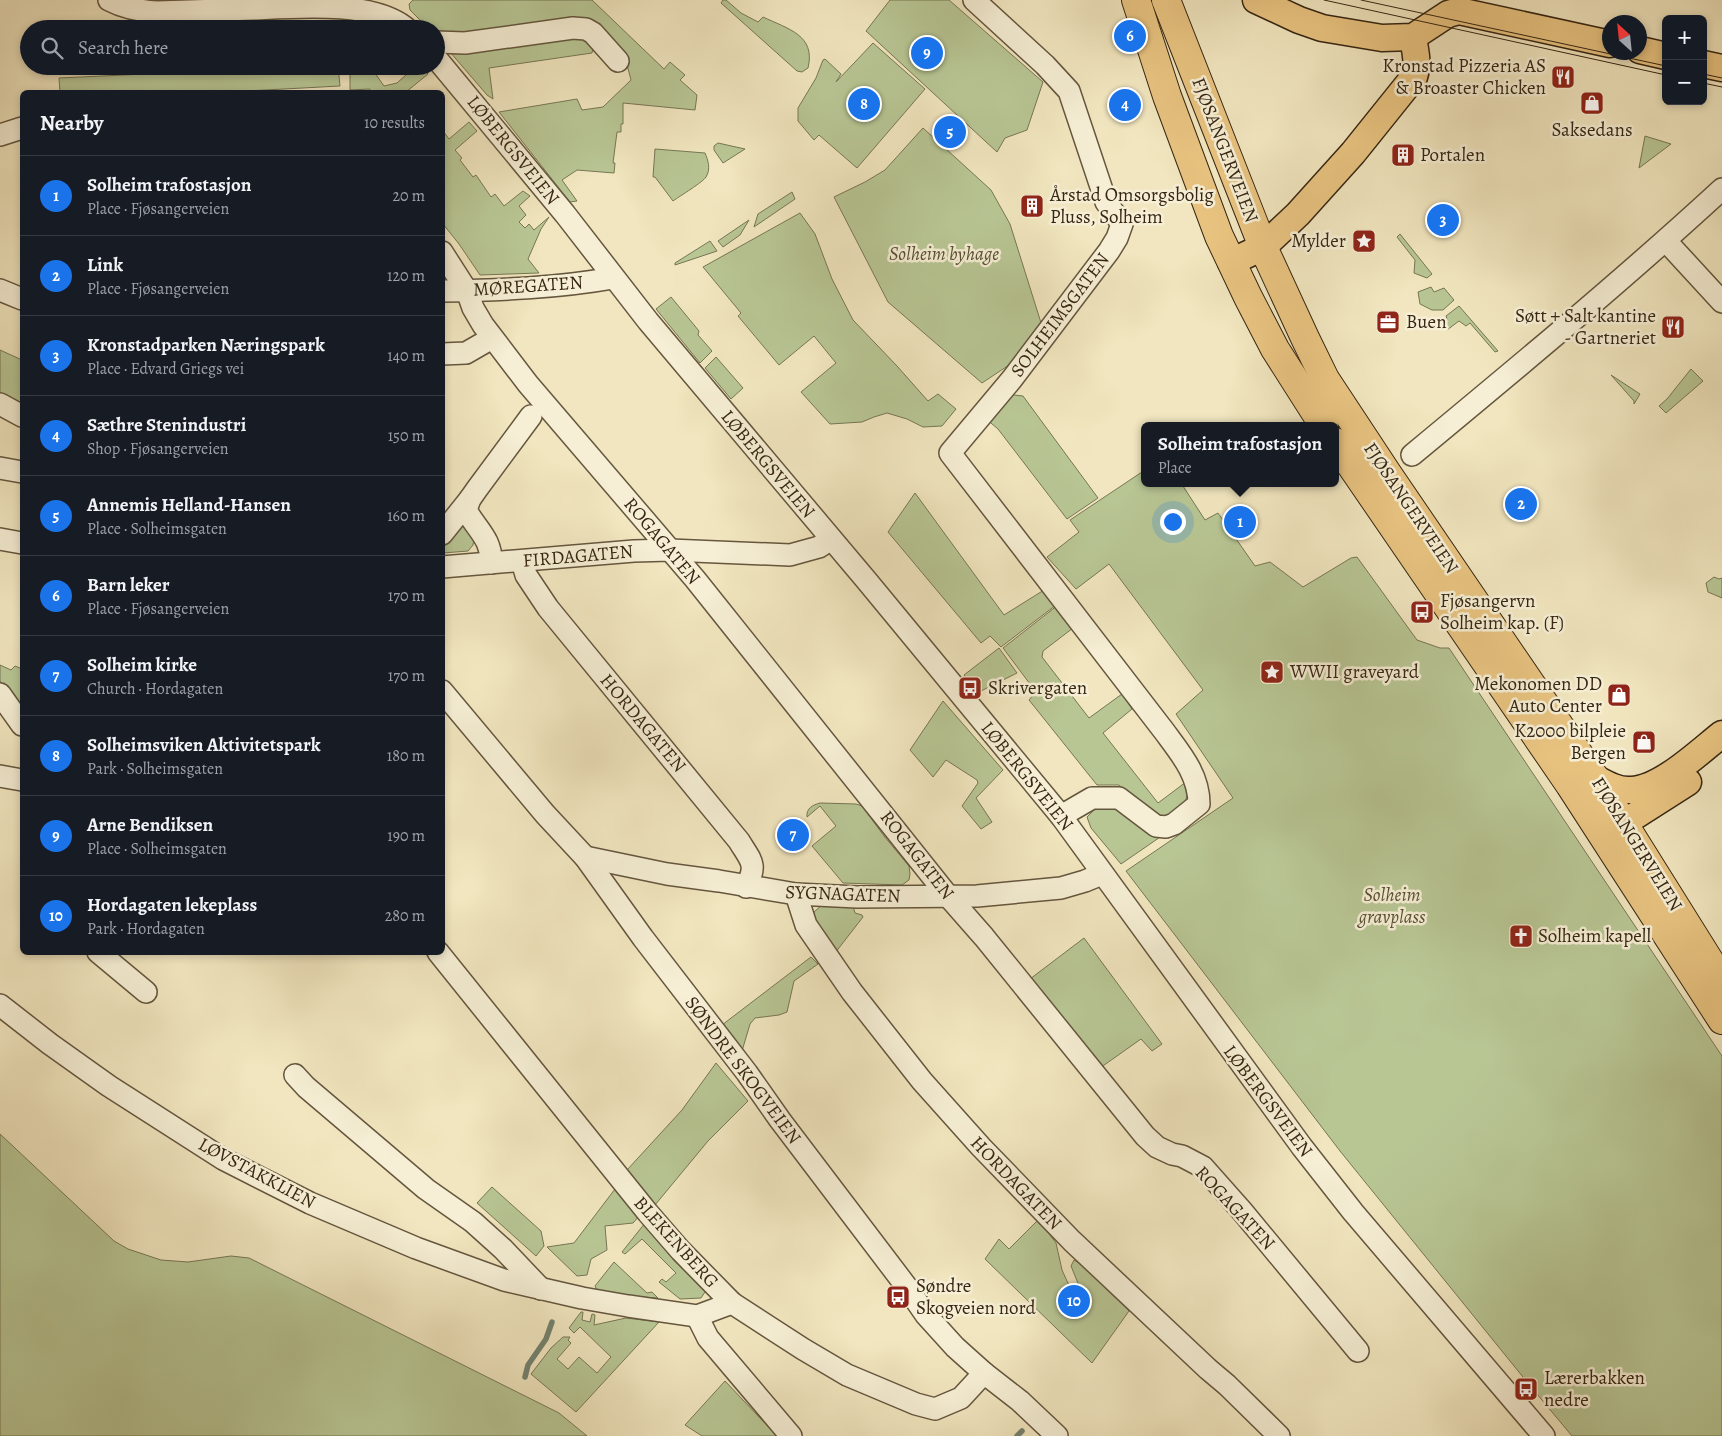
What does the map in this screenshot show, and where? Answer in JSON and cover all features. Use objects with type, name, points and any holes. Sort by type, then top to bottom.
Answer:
[{"type":"highway","name":"FJØSANGERVEIEN","points":[[1136,0],[1167,96],[1198,181],[1231,262],[1275,349],[1321,422]]},
{"type":"highway","name":"FJØSANGERVEIEN","points":[[1166,0],[1263,247],[1326,379],[1387,473],[1595,778],[1613,830],[1722,1020]]},
{"type":"highway","name":"FJØSANGERVEIEN","points":[[1339,448],[1512,699],[1613,830],[1722,981]]},
{"type":"main road","points":[[1256,0],[1299,20],[1322,28],[1382,38],[1413,37],[1448,14],[1458,11],[1602,42]]},
{"type":"main road","points":[[1231,262],[1263,247],[1298,214],[1353,153],[1414,76],[1417,60],[1413,37]]},
{"type":"main road","points":[[1647,52],[1662,55]]},
{"type":"main road","points":[[1707,65],[1722,68]]},
{"type":"main road","points":[[1595,778],[1609,786],[1630,791],[1643,788],[1656,783],[1677,769],[1722,734]]},
{"type":"main road","points":[[1613,830],[1664,798],[1722,757]]},
{"type":"street","points":[[109,0],[134,9],[157,12],[346,7],[376,13],[392,20]]},
{"type":"street","name":"SOLHEIMSGATEN","points":[[974,0],[1045,65],[1069,91],[1106,202],[1122,224],[1117,238],[1109,251],[1012,380],[950,452],[1164,731],[1191,770],[1199,792],[1199,804],[1174,824],[1166,827],[1156,826],[1119,798],[1092,798],[1061,816]]},
{"type":"street","points":[[445,42],[465,42],[572,28],[586,29],[593,33],[618,61]]},
{"type":"street","name":"LØBERGSVEIEN","points":[[445,69],[565,214],[613,278],[1061,816],[1228,1047],[1330,1183],[1544,1436]]},
{"type":"street","points":[[0,135],[20,129]]},
{"type":"street","points":[[1412,454],[1512,373],[1666,241],[1722,189]]},
{"type":"street","points":[[1666,241],[1722,302]]},
{"type":"street","name":"ROGAGATEN","points":[[445,257],[467,291],[473,308],[492,338],[557,420],[670,550],[806,716],[948,896],[984,937],[1145,1136],[1157,1147],[1172,1154],[1182,1156],[1203,1167],[1358,1351]]},
{"type":"street","name":"MØREGATEN","points":[[445,291],[551,286],[613,278]]},
{"type":"street","points":[[1,291],[20,284]]},
{"type":"street","points":[[1,291],[20,299]]},
{"type":"street","points":[[445,354],[466,353],[492,338]]},
{"type":"street","points":[[0,404],[20,415]]},
{"type":"street","points":[[445,530],[470,500],[531,416]]},
{"type":"street","points":[[0,468],[20,472]]},
{"type":"street","points":[[470,500],[466,510],[472,521],[487,538],[491,553],[491,563]]},
{"type":"street","points":[[0,539],[20,543]]},
{"type":"street","name":"FIRDAGATEN","points":[[445,567],[634,551],[670,550],[790,555],[819,547],[831,539]]},
{"type":"street","name":"HORDAGATEN","points":[[522,561],[526,574],[548,608],[739,841],[753,865],[752,875],[746,886]]},
{"type":"street","points":[[0,694],[20,722]]},
{"type":"street","name":"SØNDRE SKOGVEIEN","points":[[445,695],[545,814],[585,857],[642,938],[747,1073],[926,1315],[955,1347],[1020,1401],[1056,1436]]},
{"type":"street","points":[[0,776],[20,780]]},
{"type":"street","name":"SYGNAGATEN","points":[[585,857],[667,874],[796,894],[862,897],[977,896],[1061,888],[1102,874]]},
{"type":"street","name":"HORDAGATEN","points":[[796,894],[806,925],[852,992],[922,1081],[981,1147],[1072,1241],[1279,1436]]},
{"type":"street","points":[[102,955],[146,992]]},
{"type":"street","name":"BLEKENBERG","points":[[440,955],[648,1213],[681,1251],[732,1303],[847,1375],[916,1404],[935,1409],[961,1398],[984,1373]]},
{"type":"street","name":"LØVSTAKKLIEN","points":[[0,1005],[109,1086],[223,1159],[310,1203],[416,1248],[482,1273],[541,1289],[628,1306],[697,1316],[732,1303]]},
{"type":"street","points":[[295,1074],[306,1087],[418,1182],[474,1222],[503,1248],[541,1289]]},
{"type":"street","points":[[697,1316],[708,1338],[791,1436]]},
{"type":"green space","points":[[413,0],[592,0],[664,69],[670,62],[685,75],[680,80],[697,95],[695,110],[623,103],[623,124],[621,124],[621,132],[617,132],[613,163],[615,163],[614,173],[577,170],[562,180],[577,201],[570,202],[499,112],[577,99],[582,110],[603,107],[631,80],[626,61],[595,23],[445,35],[445,20],[420,20],[410,10],[409,4]]},
{"type":"green space","points":[[723,0],[726,0],[741,13],[758,22],[763,17],[798,35],[808,48],[808,68],[802,72],[797,71],[721,3]]},
{"type":"green space","points":[[890,0],[949,0],[1043,82],[1027,130],[1005,138],[997,152],[866,31]]},
{"type":"green space","points":[[584,36],[593,48],[592,53],[489,68],[493,99],[487,95],[450,52]]},
{"type":"green space","points":[[873,43],[925,89],[857,168],[819,135],[814,140],[798,121],[798,108],[816,78],[823,60],[825,59],[841,74],[836,82]]},
{"type":"green space","points":[[124,75],[339,75],[340,86],[265,90],[60,90],[59,78]]},
{"type":"green space","points":[[350,75],[376,75],[384,86],[397,83],[406,75],[427,75],[408,90],[350,90]]},
{"type":"green space","points":[[469,122],[477,131],[455,150],[473,177],[476,175],[491,197],[495,194],[504,206],[523,191],[530,196],[519,206],[526,215],[519,222],[525,228],[529,224],[534,230],[549,217],[541,229],[528,259],[539,273],[480,275],[445,226],[445,134],[449,139]]},
{"type":"green space","name":"Solheim byhage","points":[[923,128],[991,190],[1010,224],[1042,326],[1012,363],[982,383],[888,302],[834,197],[885,170]]},
{"type":"green space","points":[[1645,136],[1671,144],[1639,168]]},
{"type":"green space","points":[[718,143],[745,149],[723,163],[714,150],[714,146]]},
{"type":"green space","points":[[655,149],[705,153],[709,168],[708,174],[704,179],[673,201],[655,177],[653,177]]},
{"type":"green space","points":[[792,192],[795,199],[754,227],[758,214]]},
{"type":"green space","points":[[800,213],[815,234],[832,279],[853,320],[928,401],[938,394],[956,409],[942,426],[923,427],[907,419],[887,413],[862,422],[830,424],[801,392],[836,363],[814,336],[779,365],[738,316],[741,313],[703,267]]},
{"type":"green space","points":[[749,220],[740,235],[723,247],[718,241]]},
{"type":"green space","points":[[1400,234],[1432,274],[1427,278],[1414,273],[1415,260],[1397,237]]},
{"type":"green space","points":[[710,241],[717,251],[675,265],[675,263]]},
{"type":"green space","points":[[1431,287],[1434,292],[1444,288],[1454,300],[1443,310],[1432,310],[1420,304],[1418,292]]},
{"type":"green space","points":[[671,297],[699,331],[698,335],[712,351],[700,363],[656,309]]},
{"type":"green space","points":[[1459,306],[1498,351],[1495,352],[1470,323],[1466,326],[1459,321],[1447,330],[1444,323],[1447,319],[1446,316]]},
{"type":"green space","points":[[0,350],[20,359],[20,409],[0,398]]},
{"type":"green space","points":[[716,357],[743,388],[731,399],[705,368]]},
{"type":"green space","points":[[1691,369],[1703,381],[1666,413],[1659,406]]},
{"type":"green space","points":[[1611,375],[1640,394],[1634,404],[1634,401]]},
{"type":"green space","points":[[1005,394],[1023,396],[1098,498],[1067,519],[998,429],[985,418]]},
{"type":"green space","name":"Solheim gravplass","points":[[1141,473],[1141,487],[1184,487],[1205,520],[1218,513],[1255,566],[1270,562],[1303,587],[1351,558],[1357,557],[1417,640],[1440,648],[1449,648],[1722,1056],[1722,1436],[1572,1436],[1340,1151],[1126,871],[1233,798],[1176,714],[1203,690],[1109,564],[1076,589],[1047,557],[1079,532],[1070,520]]},
{"type":"green space","points":[[915,493],[1004,615],[1044,590],[1056,605],[1001,647],[990,636],[981,643],[888,532]]},
{"type":"green space","points":[[463,525],[474,538],[473,545],[468,551],[445,553],[445,542]]},
{"type":"green space","points":[[1714,577],[1722,578],[1722,598],[1708,592],[1706,583]]},
{"type":"green space","points":[[1058,605],[1073,628],[1043,651],[1042,657],[1089,718],[1122,694],[1132,709],[1103,733],[1158,803],[1188,779],[1185,802],[1167,818],[1154,817],[1119,785],[1097,785],[1029,700],[1036,692],[1003,648]]},
{"type":"green space","points":[[999,648],[1017,673],[979,692],[964,675]]},
{"type":"green space","points":[[0,665],[11,670],[15,666],[20,668],[20,706],[0,681]]},
{"type":"green space","points":[[943,701],[1003,770],[976,798],[992,822],[981,829],[962,806],[978,783],[977,780],[946,760],[933,777],[910,750]]},
{"type":"green space","points":[[820,803],[856,804],[862,806],[909,866],[909,880],[902,885],[843,883],[812,846],[836,826],[820,806],[807,817],[809,809]]},
{"type":"green space","points":[[1096,808],[1115,808],[1141,827],[1166,833],[1121,864],[1091,828],[1087,817]]},
{"type":"green space","points":[[822,905],[853,906],[855,913],[863,917],[835,953],[814,924],[814,912]]},
{"type":"green space","points":[[1084,938],[1162,1044],[1152,1051],[1141,1039],[1100,1068],[1030,979]]},
{"type":"green space","points":[[811,957],[818,964],[794,981],[787,1012],[755,1018],[750,1024],[742,1051],[722,1025]]},
{"type":"green space","points":[[716,1063],[748,1101],[708,1141],[655,1205],[627,1170],[682,1110]]},
{"type":"green space","points":[[0,1134],[114,1241],[128,1249],[161,1260],[188,1262],[231,1256],[249,1258],[559,1413],[587,1436],[0,1436]]},
{"type":"green space","points":[[492,1187],[541,1231],[544,1246],[536,1256],[477,1203]]},
{"type":"green space","points":[[615,1189],[640,1215],[633,1223],[605,1226],[607,1250],[591,1259],[587,1275],[577,1276],[547,1247],[574,1243]]},
{"type":"green space","points":[[1037,1221],[1056,1243],[1062,1270],[1072,1292],[1080,1288],[1071,1266],[1074,1260],[1082,1265],[1129,1311],[1092,1363],[985,1259],[999,1239],[1009,1249]]},
{"type":"green space","points":[[645,1223],[704,1284],[705,1292],[701,1298],[680,1299],[659,1282],[662,1279],[666,1282],[676,1273],[642,1239],[625,1254],[622,1252]]},
{"type":"green space","points":[[614,1262],[647,1293],[652,1292],[658,1298],[597,1290],[595,1286]]},
{"type":"green space","points":[[581,1312],[583,1312],[582,1320],[590,1322],[592,1314],[595,1315],[594,1325],[626,1318],[659,1322],[576,1412],[531,1374],[551,1348],[563,1337],[570,1337],[568,1340],[571,1343],[557,1359],[568,1369],[579,1357],[597,1373],[611,1357],[580,1327],[574,1333],[569,1328]]},
{"type":"green space","points":[[725,1381],[777,1436],[702,1436],[685,1425]]},
{"type":"waterway","points":[[525,1377],[528,1365],[546,1339],[552,1322]]},
{"type":"waterway","points":[[1017,1436],[1022,1431]]},
{"type":"tram line","points":[[1324,0],[1662,74]]},
{"type":"tram line","points":[[1361,0],[1662,65]]},
{"type":"tram line","points":[[1707,75],[1722,78]]},
{"type":"tram line","points":[[1707,84],[1722,87]]},
{"type":"place","name":"Barn leker","points":[[1130,36]]},
{"type":"place","name":"Arne Bendiksen","points":[[927,53]]},
{"type":"place","name":"Kronstad Pizzeria AS & Broaster Chicken","points":[[1563,77]]},
{"type":"place","name":"Saksedans","points":[[1592,103]]},
{"type":"place","name":"Solheimsviken Aktivitetspark","points":[[864,104]]},
{"type":"place","name":"Sæthre Stenindustri","points":[[1125,105]]},
{"type":"place","name":"Annemis Helland-Hansen","points":[[950,132]]},
{"type":"place","name":"Portalen","points":[[1403,155]]},
{"type":"place","name":"Årstad Omsorgsbolig Pluss, Solheim","points":[[1032,206]]},
{"type":"place","name":"Kronstadparken Næringspark","points":[[1443,220]]},
{"type":"place","name":"Mylder","points":[[1364,241]]},
{"type":"place","name":"Buen","points":[[1388,322]]},
{"type":"place","name":"Søtt + Salt kantine - Gartneriet","points":[[1673,327]]},
{"type":"place","name":"Link","points":[[1521,504]]},
{"type":"place","name":"Solheim trafostasjon","points":[[1240,522]]},
{"type":"place","name":"Fjøsangervn Solheim kap. (F)","points":[[1422,612]]},
{"type":"place","name":"WWII graveyard","points":[[1272,672]]},
{"type":"place","name":"Skrivergaten","points":[[970,688]]},
{"type":"place","name":"Mekonomen DD Auto Center","points":[[1619,695]]},
{"type":"place","name":"K2000 bilpleie Bergen","points":[[1644,742]]},
{"type":"place","name":"Solheim kirke","points":[[793,835]]},
{"type":"place","name":"Solheim kapell","points":[[1521,936]]},
{"type":"place","name":"Søndre Skogveien nord","points":[[898,1297]]},
{"type":"place","name":"Hordagaten lekeplass","points":[[1074,1301]]},
{"type":"place","name":"Lærerbakken nedre","points":[[1526,1389]]}]
